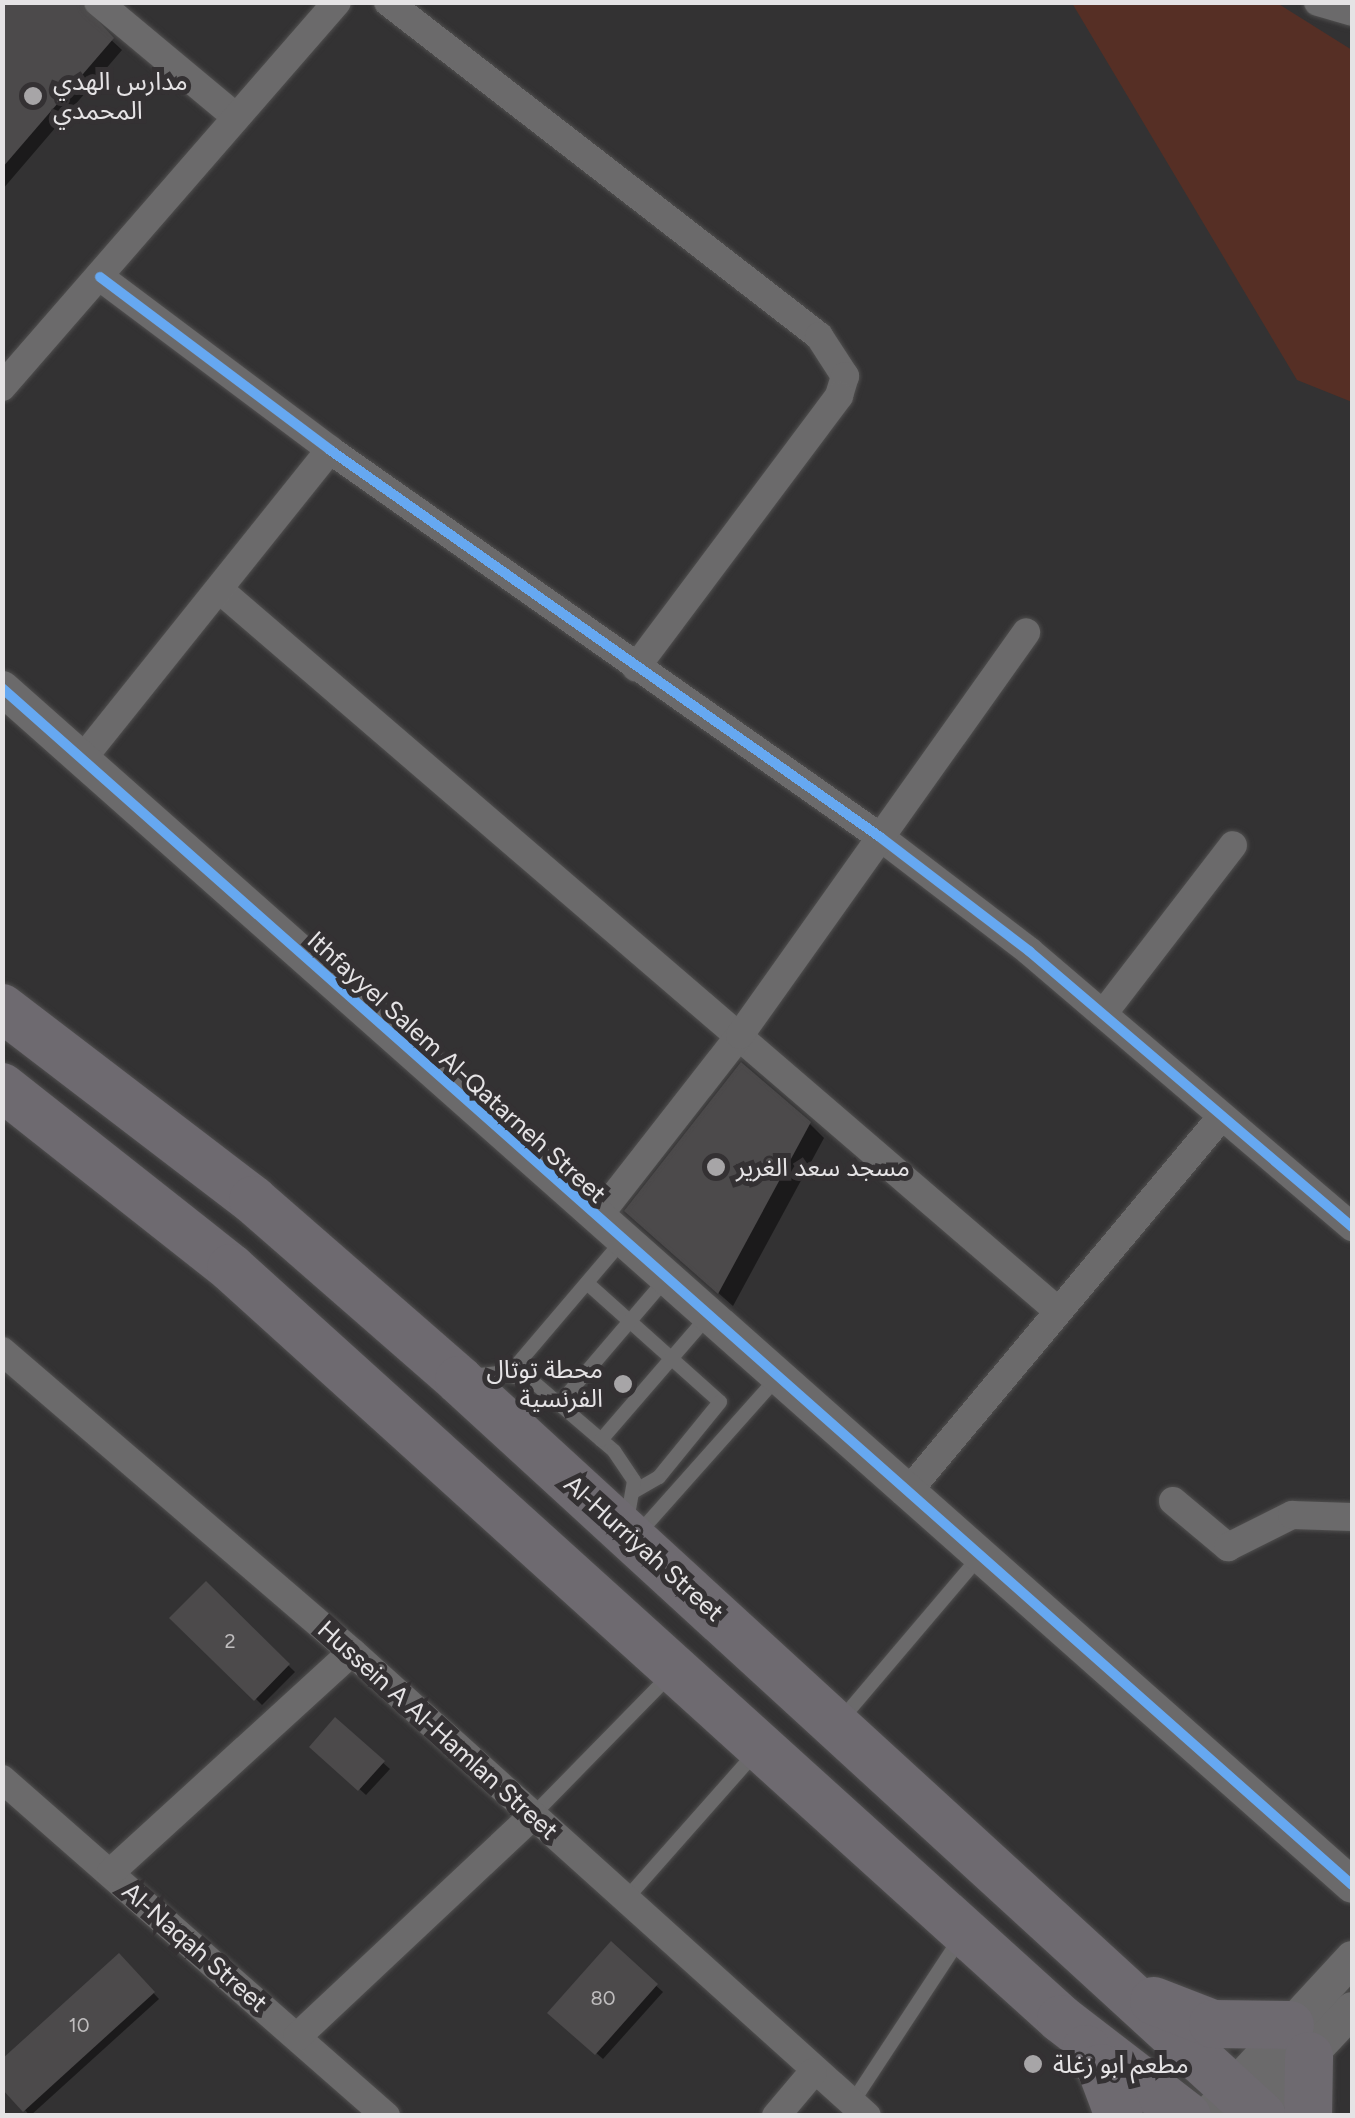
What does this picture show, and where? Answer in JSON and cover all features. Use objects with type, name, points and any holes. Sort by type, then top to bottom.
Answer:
[{"type":"highway","name":"Al-Hurriyah Street","points":[[2,1008],[253,1200],[459,1380],[631,1521],[838,1723],[1128,1988],[1242,2109]]},
{"type":"highway","points":[[2,1088],[231,1268],[1062,2019],[1187,2116]]},
{"type":"highway","points":[[1128,1988],[1214,2024],[1300,2040],[1308,2116]]},
{"type":"highway","points":[[1062,2019],[1101,2068],[1119,2116]]},
{"type":"street","points":[[98,2],[236,117]]},
{"type":"street","points":[[2,386],[337,2]]},
{"type":"street","points":[[388,2],[819,336],[845,376],[838,396],[636,667]]},
{"type":"street","points":[[1318,2],[1352,12]]},
{"type":"street","points":[[100,277],[330,450],[880,837],[1102,1014],[1352,1227]]},
{"type":"street","points":[[83,758],[221,591],[330,450]]},
{"type":"street","points":[[221,591],[1058,1311]]},
{"type":"street","points":[[609,1230],[740,1035],[1026,632]]},
{"type":"street","name":"Ithfayyel Salem Al-Qatarneh Street","points":[[2,671],[32,712]]},
{"type":"street","name":"Ithfayyel Salem Al-Qatarneh Street","points":[[2,688],[664,1280],[1352,1885]]},
{"type":"street","points":[[1102,1014],[1233,844]]},
{"type":"street","points":[[906,1494],[1220,1118]]},
{"type":"street","name":"Hussein A Al-Hamlan Street","points":[[2,1351],[352,1652],[859,2109]]},
{"type":"street","points":[[1174,1501],[1228,1547],[1292,1515],[1352,1517]]},
{"type":"street","points":[[111,1872],[352,1652]]},
{"type":"street","name":"Al-Naqah Street","points":[[2,1779],[386,2116]]},
{"type":"street","points":[[297,2037],[533,1815]]},
{"type":"street","points":[[1242,2109],[1300,2040],[1352,1958]]},
{"type":"street","points":[[1300,2040],[1352,2009]]},
{"type":"street","points":[[776,2116],[814,2072]]},
{"type":"lane","points":[[509,1374],[587,1282],[609,1230]]},
{"type":"lane","points":[[560,1403],[664,1280]]},
{"type":"lane","points":[[587,1282],[716,1393],[720,1407],[659,1477],[631,1521]]},
{"type":"lane","points":[[602,1440],[707,1317]]},
{"type":"lane","points":[[459,1380],[509,1374],[530,1380],[560,1403],[630,1470],[631,1521]]},
{"type":"lane","points":[[631,1521],[776,1379]]},
{"type":"lane","points":[[838,1723],[978,1558]]},
{"type":"lane","points":[[533,1815],[674,1671]]},
{"type":"lane","points":[[626,1899],[759,1748]]},
{"type":"lane","points":[[859,2109],[964,1932]]},
{"type":"shaded area","points":[[1072,3],[1277,3],[1352,50],[1352,402],[1297,380]]},
{"type":"building","name":"مدارس الهدي المحمدي","points":[[2,2],[81,2],[114,38],[2,168]]},
{"type":"building","name":"مسجد سعد الغرير","points":[[741,1062],[811,1122],[718,1294],[624,1211]]},
{"type":"building","points":[[206,1581],[290,1664],[254,1701],[169,1618]]},
{"type":"building","points":[[335,1717],[385,1761],[358,1791],[309,1747]]},
{"type":"building","points":[[611,1941],[658,1984],[595,2055],[547,2013]]},
{"type":"building","points":[[119,1953],[155,1992],[23,2112],[2,2089],[2,2059]]},
{"type":"cycle path","points":[[100,277],[330,450],[880,837],[1029,951],[1352,1227]]},
{"type":"cycle path","points":[[2,688],[1352,1885]]},
{"type":"place","name":"مدارس الهدي المحمدي","points":[[33,96]]},
{"type":"place","name":"مسجد سعد الغرير","points":[[716,1167]]},
{"type":"place","name":"محطة توتال الفرنسية","points":[[623,1384]]},
{"type":"place","name":"مطعم ابو زغلة","points":[[1033,2064]]}]
